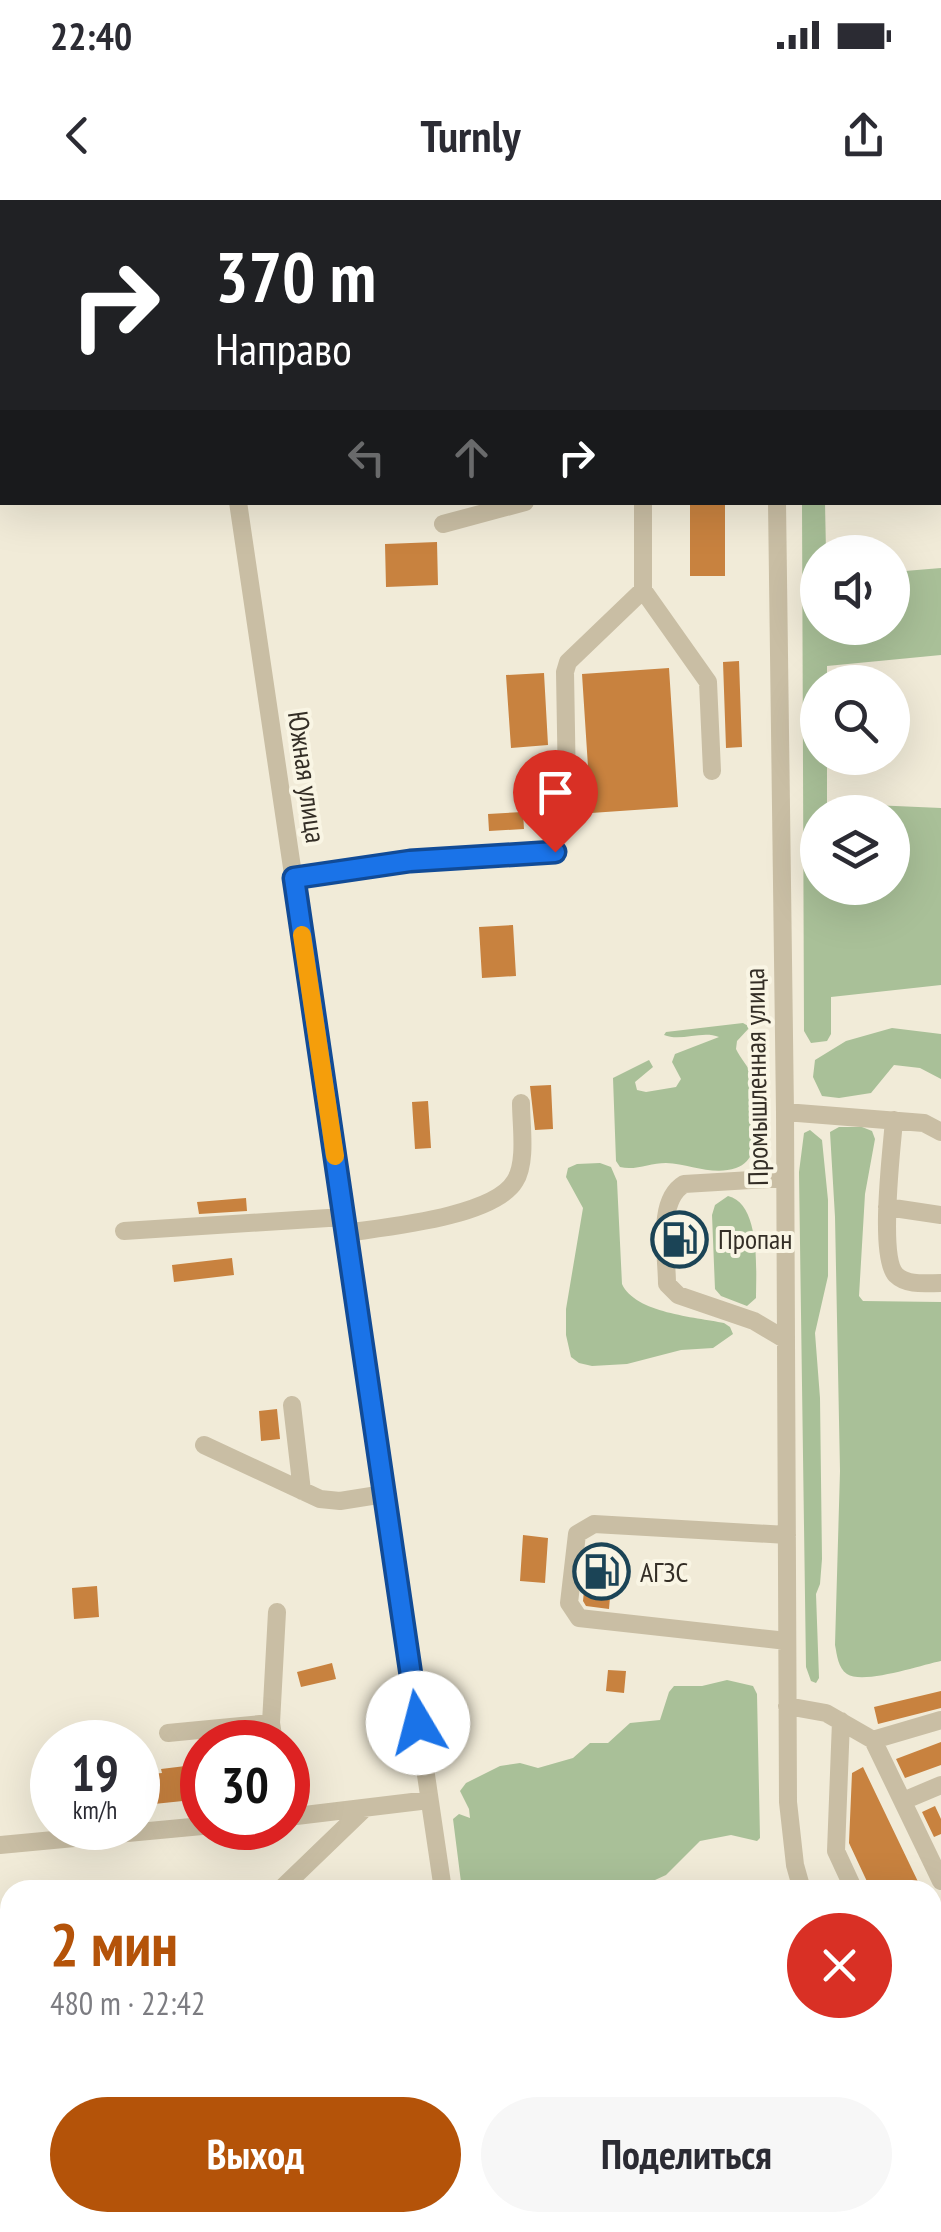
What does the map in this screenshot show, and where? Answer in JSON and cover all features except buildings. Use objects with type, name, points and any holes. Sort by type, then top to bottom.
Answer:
[{"type":"street","name":"Южная улица","points":[[238,505],[441,1880]]},
{"type":"street","points":[[443,524],[514,505]]},
{"type":"street","points":[[642,505],[643,590],[708,682],[712,770]]},
{"type":"street","name":"Промышленная улица","points":[[777,505],[788,1802],[799,1880]]},
{"type":"street","points":[[567,788],[564,672],[568,662],[643,590]]},
{"type":"street","points":[[294,878],[398,862],[555,852]]},
{"type":"street","points":[[124,1232],[345,1225],[448,1217],[507,1190],[520,1171],[521,1104]]},
{"type":"street","points":[[784,1112],[924,1123],[941,1132]]},
{"type":"street","points":[[894,1120],[887,1207],[891,1267],[898,1278],[911,1283],[941,1283]]},
{"type":"street","points":[[785,1178],[684,1184],[674,1191],[667,1204],[667,1284],[678,1295],[754,1321],[786,1340]]},
{"type":"street","points":[[887,1207],[941,1215]]},
{"type":"street","points":[[292,1405],[302,1491]]},
{"type":"street","points":[[204,1445],[328,1501],[384,1494]]},
{"type":"street","points":[[786,1535],[594,1524],[577,1534],[570,1603],[579,1618],[787,1641]]},
{"type":"street","points":[[273,1720],[277,1612]]},
{"type":"street","points":[[788,1706],[810,1708],[873,1740],[903,1801],[934,1848],[941,1880]]},
{"type":"street","points":[[873,1740],[941,1720]]},
{"type":"street","points":[[841,1721],[836,1851],[849,1880]]},
{"type":"street","points":[[168,1733],[180,1733]]},
{"type":"street","points":[[903,1801],[941,1785]]},
{"type":"street","points":[[310,1815],[429,1800]]},
{"type":"street","points":[[290,1880],[364,1809]]},
{"type":"street","points":[[0,1844],[180,1828]]},
{"type":"green space","points":[[802,505],[825,505],[826,535],[802,535]]},
{"type":"green space","points":[[941,568],[941,655],[803,665],[803,645],[910,645],[910,571]]},
{"type":"green space","points":[[803,775],[827,775],[827,795],[803,795]]},
{"type":"green space","points":[[910,807],[941,808],[941,985],[831,997],[831,1034],[827,1041],[811,1043],[804,1031],[804,905],[910,905]]},
{"type":"green space","points":[[743,1023],[750,1027],[737,1041],[736,1049],[756,1085],[759,1112],[757,1141],[745,1162],[719,1171],[666,1163],[620,1167],[616,1161],[613,1078],[649,1060],[653,1067],[635,1082],[637,1090],[676,1087],[681,1079],[672,1062],[675,1054],[719,1037],[671,1037],[664,1035],[666,1032]]},
{"type":"green space","points":[[892,1028],[941,1034],[941,1079],[920,1068],[894,1065],[871,1093],[839,1098],[822,1096],[813,1077],[815,1060],[846,1041]]},
{"type":"green space","points":[[839,1127],[862,1127],[872,1131],[875,1139],[865,1194],[859,1296],[863,1301],[941,1302],[941,1661],[866,1677],[844,1671],[835,1645],[840,1471],[830,1132]]},
{"type":"green space","points":[[810,1130],[822,1140],[828,1200],[828,1276],[815,1333],[822,1559],[816,1594],[816,1683],[811,1681],[806,1667],[799,1172],[804,1133]]},
{"type":"green space","points":[[600,1163],[611,1167],[617,1181],[622,1284],[629,1294],[652,1308],[730,1327],[733,1334],[713,1348],[681,1350],[627,1364],[592,1366],[571,1357],[566,1309],[583,1208],[566,1177],[568,1168],[577,1164]]},
{"type":"green space","points":[[728,1196],[746,1212],[754,1240],[756,1298],[747,1306],[721,1296],[715,1289],[712,1215],[715,1205]]},
{"type":"green space","points":[[727,1680],[753,1686],[757,1694],[757,1841],[731,1835],[700,1841],[666,1875],[655,1880],[461,1880],[453,1819],[459,1814],[470,1818],[460,1791],[466,1783],[500,1766],[520,1763],[538,1768],[573,1758],[590,1743],[608,1743],[630,1723],[660,1720],[674,1686],[702,1686]]},
{"type":"slow traffic","points":[[302,935],[335,1156]]},
{"type":"place","name":"Пропан","points":[[679,1239]]},
{"type":"place","name":"АГЗС","points":[[601,1572]]},
{"type":"route","points":[[418,1723],[294,878],[410,861],[555,852]]}]
